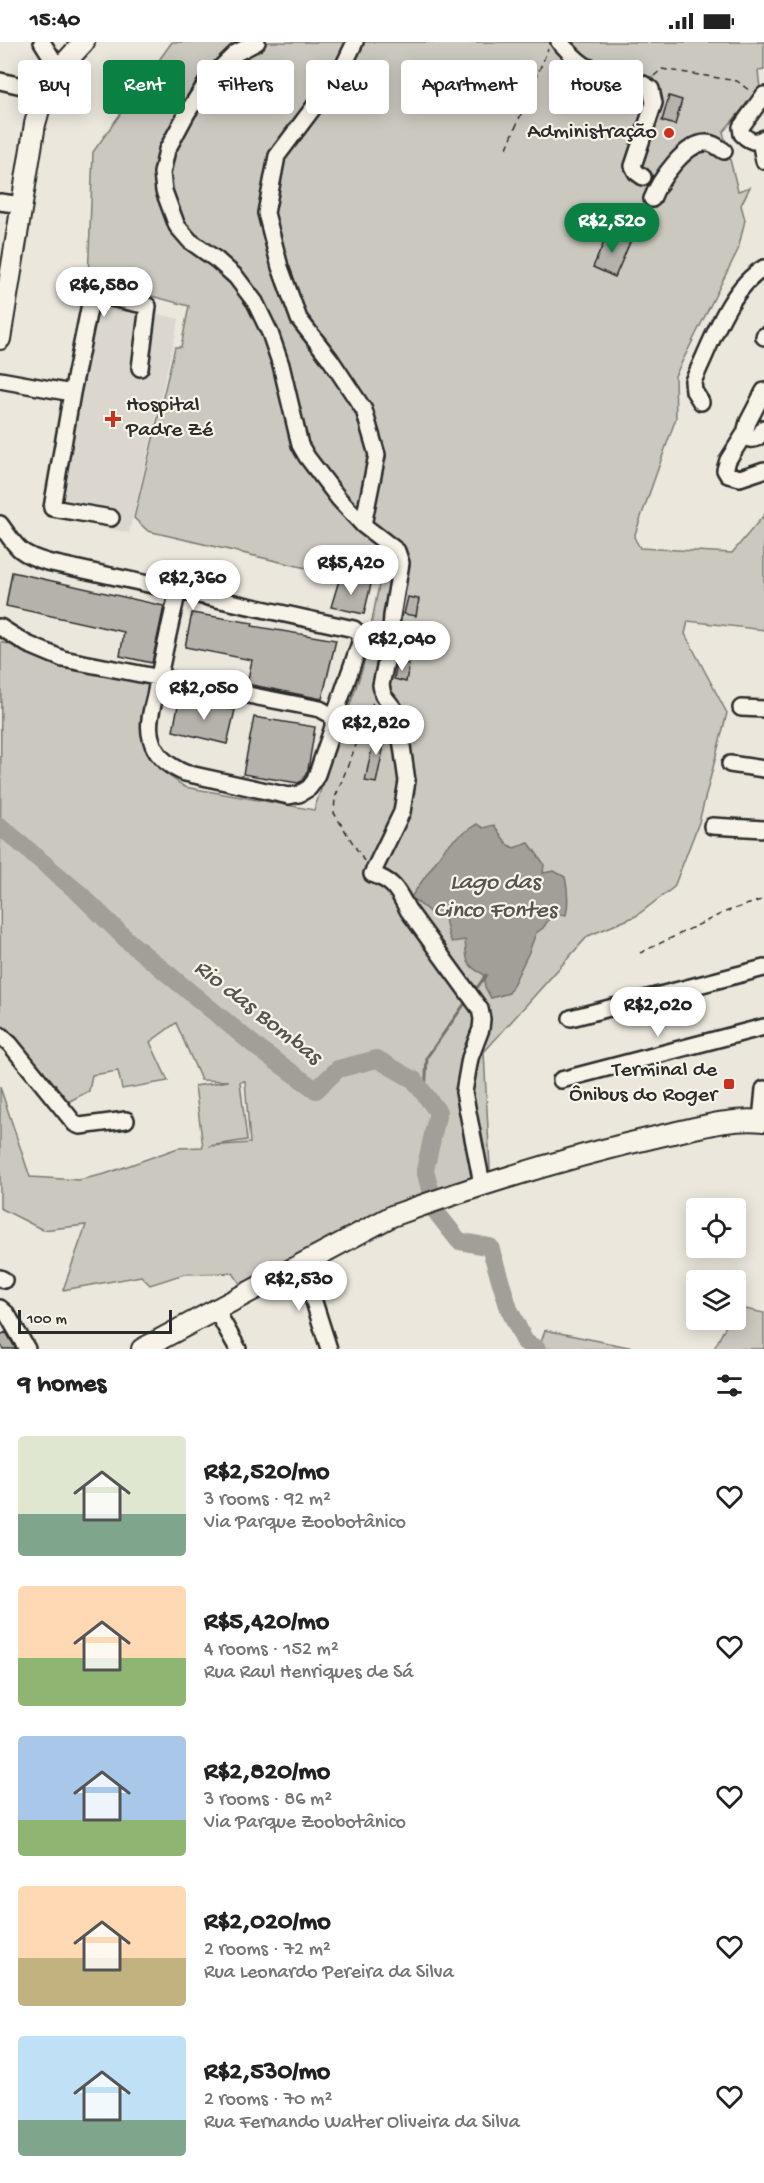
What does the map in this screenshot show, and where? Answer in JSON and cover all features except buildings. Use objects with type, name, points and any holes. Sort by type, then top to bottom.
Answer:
[{"type":"main road","points":[[67,60],[84,42]]},
{"type":"main road","points":[[0,339],[38,114]]},
{"type":"main road","points":[[142,1349],[392,1216],[482,1184],[663,1135],[718,1124],[763,1120]]},
{"type":"street","points":[[42,42],[53,60]]},
{"type":"street","points":[[257,42],[236,53],[209,79],[187,113],[167,150],[162,173],[164,191],[177,226],[183,234],[236,277],[255,302],[270,333],[281,365],[300,445],[307,457],[363,525],[397,551],[401,563],[390,643],[381,685],[383,695],[394,710],[407,781],[402,812],[372,874],[383,878],[400,891],[408,910],[471,994],[483,1019],[465,1077],[464,1092],[482,1184]]},
{"type":"street","points":[[355,42],[342,71],[277,156],[266,213],[280,267],[299,319],[330,359],[364,410],[377,455],[363,525]]},
{"type":"street","points":[[559,42],[585,66],[646,84],[651,89],[654,103],[633,166],[636,172],[643,177]]},
{"type":"street","points":[[0,81],[18,85]]},
{"type":"street","points":[[762,97],[741,127],[742,134],[751,141],[762,140],[764,161]]},
{"type":"street","points":[[652,199],[659,185],[678,160],[695,145],[705,143],[715,145],[724,151]]},
{"type":"street","points":[[0,202],[22,205]]},
{"type":"street","points":[[701,402],[694,391],[693,381],[733,298],[745,282],[764,268]]},
{"type":"street","points":[[111,518],[52,507],[92,294],[148,306],[140,368]]},
{"type":"street","points":[[0,380],[72,393]]},
{"type":"street","points":[[764,391],[725,470],[728,475],[740,478],[764,470]]},
{"type":"street","points":[[745,433],[754,440],[764,428]]},
{"type":"street","points":[[0,524],[17,549],[29,556],[354,629],[360,635],[360,643],[315,780],[309,788],[290,796],[185,773],[171,768],[154,749],[150,736],[150,723],[178,590]]},
{"type":"street","points":[[0,627],[27,644],[63,659],[320,709],[331,715],[333,720]]},
{"type":"street","points":[[741,708],[764,709]]},
{"type":"street","points":[[730,764],[764,769]]},
{"type":"street","points":[[712,826],[764,829]]},
{"type":"street","points":[[571,1018],[764,968]]},
{"type":"street","points":[[561,1080],[764,1027]]},
{"type":"street","points":[[0,1035],[10,1044],[75,1124],[80,1126],[126,1120]]},
{"type":"street","points":[[763,1120],[764,1089]]},
{"type":"street","points":[[302,1264],[329,1349]]},
{"type":"street","points":[[0,1308],[7,1314],[27,1349]]},
{"type":"street","points":[[216,1310],[238,1349]]},
{"type":"path","points":[[507,148],[551,42]]},
{"type":"path","points":[[646,84],[662,69],[737,81],[762,97]]},
{"type":"path","points":[[372,874],[334,813],[335,798],[381,685]]},
{"type":"path","points":[[640,953],[725,912],[764,899]]},
{"type":"shaded area","points":[[172,42],[764,42],[764,70],[758,71],[760,88],[723,132],[738,191],[750,187],[741,205],[745,220],[738,250],[675,376],[676,418],[634,537],[640,548],[732,553],[764,515],[764,630],[688,621],[685,634],[727,713],[699,822],[674,887],[636,916],[588,936],[484,1052],[491,1187],[405,1209],[245,1291],[233,1273],[184,1274],[150,1285],[141,1276],[63,1290],[86,1225],[43,1230],[0,1208],[0,1087],[30,1177],[79,1180],[105,1174],[178,1148],[203,1147],[195,1086],[229,1081],[201,1080],[176,1023],[150,1042],[168,1081],[122,1089],[118,1071],[92,1075],[89,1091],[66,1103],[0,1029],[1,642],[148,685],[144,743],[159,769],[185,787],[314,810],[363,667],[379,585],[148,531],[134,518],[175,347],[181,347],[189,306],[88,279],[93,152],[120,114],[185,114],[185,60],[159,60]],"holes":[[[245,1081],[250,1143],[209,1146],[247,1140],[240,1082]]]},
{"type":"shaded area","name":"Hospital Padre Zé","points":[[91,297],[179,319],[129,533],[54,518]]},
{"type":"shaded area","points":[[746,1309],[764,1313],[764,1349],[714,1349],[724,1330],[746,1330]]},
{"type":"shaded area","points":[[545,1330],[638,1349],[539,1349]]},
{"type":"water","name":"Lago das Cinco Fontes","points":[[477,824],[483,828],[494,825],[507,844],[514,848],[529,843],[544,864],[543,873],[554,871],[565,877],[567,891],[566,915],[559,914],[554,919],[549,919],[536,933],[509,993],[491,998],[485,987],[483,974],[469,964],[465,940],[452,942],[450,939],[444,913],[436,917],[411,897],[445,848]]},
{"type":"waterway","name":"Rio das Bombas","points":[[0,826],[80,894],[128,941],[259,1049],[316,1090],[338,1069],[377,1059],[414,1080],[438,1112],[425,1170],[436,1212],[459,1241],[490,1247],[509,1309],[525,1342],[537,1349]]},
{"type":"waterway","points":[[474,992],[486,975]]},
{"type":"waterway","points":[[425,1095],[427,1057],[468,999]]},
{"type":"place","name":"Administração","points":[[669,133]]},
{"type":"place","name":"Hospital Padre Zé","points":[[113,419]]},
{"type":"place","name":"Terminal de Ônibus do Roger","points":[[729,1084]]}]
